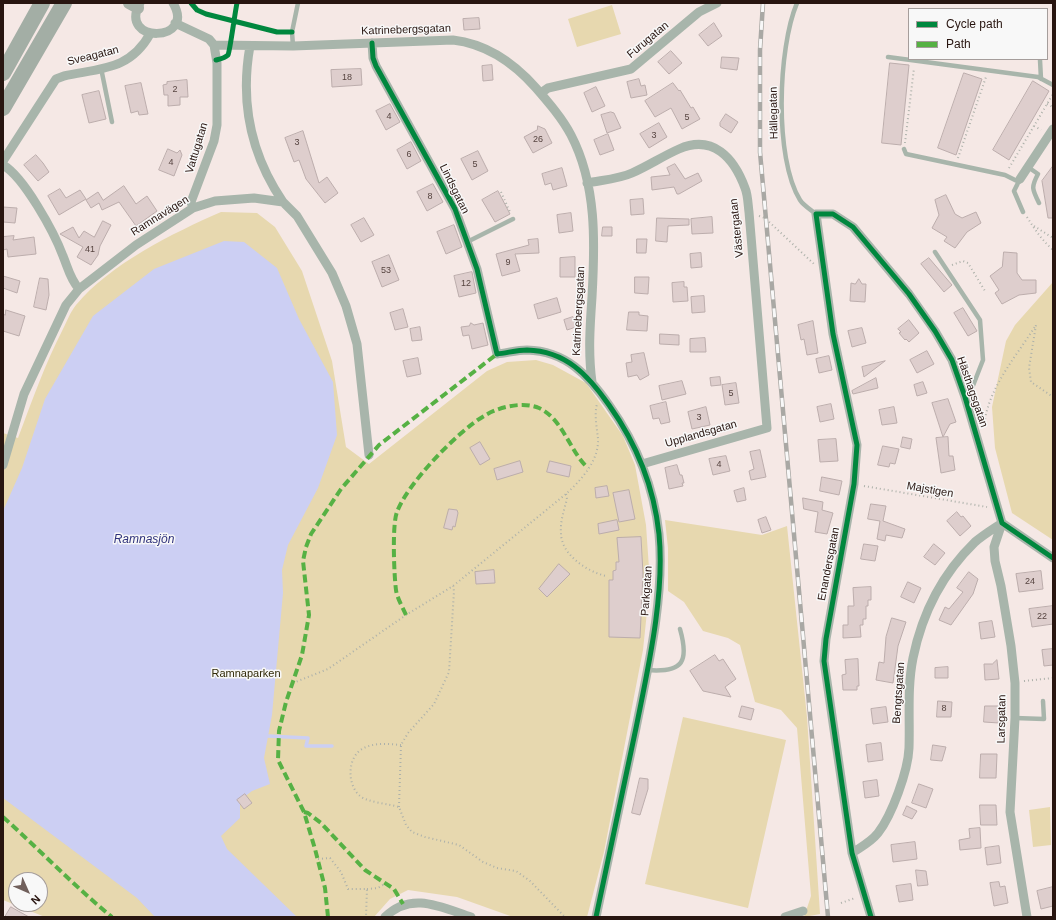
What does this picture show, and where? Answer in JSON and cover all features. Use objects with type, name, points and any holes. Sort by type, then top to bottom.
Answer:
[{"type":"highway","points":[[3,73],[42,3]]},
{"type":"highway","points":[[3,108],[62,7]]},
{"type":"street","points":[[136,5],[139,24],[150,34],[165,33],[170,30],[175,23],[176,12],[173,3]]},
{"type":"street","name":"Furugatan","points":[[541,93],[548,88],[631,69],[699,12],[717,3]]},
{"type":"street","points":[[175,23],[209,39],[214,45]]},
{"type":"street","name":"Sveagatan","points":[[3,163],[56,79],[115,65],[132,58],[142,48],[150,34]]},
{"type":"street","name":"Katrinebergsgatan","points":[[214,45],[293,46],[452,40],[467,41],[492,51],[506,60],[529,80],[541,93],[571,135],[588,183],[594,226],[588,359],[592,382]]},
{"type":"street","name":"Lindsgatan","points":[[372,43],[376,66],[455,209],[477,269],[497,354]]},
{"type":"street","name":"Vattugatan","points":[[193,208],[191,202],[214,141],[217,125],[216,63],[214,45]]},
{"type":"street","points":[[250,46],[247,85],[253,140],[262,166],[284,202],[297,216],[319,250],[332,274],[346,306],[357,344],[369,455]]},
{"type":"street","points":[[1019,180],[1053,129]]},
{"type":"street","name":"Västergatan","points":[[588,183],[630,174],[679,149],[692,145],[705,144],[718,149],[733,165],[745,189],[749,212],[767,428]]},
{"type":"street","points":[[3,163],[18,179],[40,211],[63,255],[72,281],[79,289]]},
{"type":"street","name":"Ramnavägen","points":[[3,465],[24,394],[66,305],[79,289],[136,245],[193,208],[228,199],[254,198],[284,202]]},
{"type":"street","name":"Hästhagsgatan","points":[[816,214],[833,214],[853,227],[910,294],[952,360],[967,402],[1002,523]]},
{"type":"street","name":"Enandersgatan","points":[[816,214],[833,334],[857,445],[854,484],[828,624],[824,661],[852,853],[871,917]]},
{"type":"street","name":"Parkgatan","points":[[497,354],[526,350],[545,352],[561,358],[580,369],[592,382],[625,428],[642,464],[659,534],[659,583],[648,670],[596,917]]},
{"type":"street","name":"Upplandsgatan","points":[[642,464],[767,428]]},
{"type":"street","points":[[1002,523],[1053,558]]},
{"type":"street","name":"Bengtsgatan","points":[[852,853],[866,844],[878,832],[895,801],[905,774],[909,750],[909,694],[913,659],[926,615],[939,586],[956,563],[976,541],[1002,523]]},
{"type":"street","name":"Larsgatan","points":[[1002,523],[994,547],[995,561],[1002,586],[1015,683],[1015,718],[1010,812],[1026,917]]},
{"type":"street","points":[[385,917],[393,909],[403,904],[413,902],[440,907],[471,917]]},
{"type":"street","points":[[786,917],[803,911]]},
{"type":"lane","points":[[293,46],[292,32],[298,3]]},
{"type":"lane","name":"Hällegatan","points":[[797,3],[787,38],[781,101],[783,141],[792,183],[800,201],[816,214]]},
{"type":"lane","points":[[888,57],[908,59]]},
{"type":"lane","points":[[915,60],[1041,78],[1053,85]]},
{"type":"lane","points":[[1040,60],[1041,78]]},
{"type":"lane","points":[[101,68],[112,122]]},
{"type":"lane","points":[[904,149],[906,154],[1005,175],[1019,180],[1014,191],[1023,212]]},
{"type":"lane","points":[[1028,167],[1038,174],[1032,184],[1039,203]]},
{"type":"lane","points":[[467,242],[513,219]]},
{"type":"lane","points":[[935,252],[980,320],[983,360],[967,402]]},
{"type":"lane","points":[[648,670],[666,670],[678,666],[682,662],[684,651],[680,629]]},
{"type":"lane","points":[[1015,718],[1044,719],[1043,700]]},
{"type":"path","points":[[904,149],[915,60]]},
{"type":"path","points":[[956,164],[988,70]]},
{"type":"path","points":[[1005,175],[1053,94]]},
{"type":"path","points":[[1047,104],[1053,108]]},
{"type":"path","points":[[501,192],[513,219]]},
{"type":"path","points":[[749,212],[765,218],[812,264]]},
{"type":"path","points":[[1053,238],[1033,226],[1035,232],[1053,250]]},
{"type":"path","points":[[945,268],[963,261],[968,263],[985,291]]},
{"type":"path","points":[[984,431],[986,413],[994,390],[1036,325],[1028,368],[1031,382],[1053,397]]},
{"type":"path","points":[[293,683],[328,670],[406,616],[453,586],[566,494],[579,482],[596,453],[598,440],[596,410],[598,403],[604,398]]},
{"type":"path","points":[[566,494],[567,499],[561,533],[565,547],[588,571],[606,576]]},
{"type":"path","points":[[453,586],[454,591],[449,672],[434,704],[408,733],[401,745],[398,807],[406,825],[412,832],[425,837],[459,845],[483,862],[497,868],[516,871],[530,881],[565,917]]},
{"type":"path","points":[[1015,683],[1053,678]]},
{"type":"path","points":[[398,807],[361,797],[352,786],[350,775],[357,752],[363,748],[382,743],[401,745]]},
{"type":"path","points":[[318,859],[330,858],[341,872],[348,890],[378,888],[386,883]]},
{"type":"path","points":[[366,917],[367,889]]},
{"type":"path","points":[[841,903],[864,895]]},
{"type":"green space","points":[[612,5],[621,34],[577,47],[568,19]]},
{"type":"green space","name":"Ramnaparken","points":[[221,212],[257,213],[275,227],[302,271],[332,361],[346,447],[369,464],[487,371],[507,362],[536,360],[553,365],[586,383],[623,436],[635,465],[646,525],[650,583],[643,650],[604,852],[587,917],[513,917],[457,897],[408,890],[390,899],[374,917],[45,917],[33,912],[48,912],[48,872],[8,872],[8,902],[3,900],[3,433],[18,438],[50,356],[72,310],[76,305],[106,276],[124,263],[183,230]]},
{"type":"green space","points":[[1053,282],[1053,540],[1012,513],[995,448],[992,407],[1006,341],[1015,325]]},
{"type":"green space","points":[[665,520],[762,535],[787,526],[807,717],[820,914],[804,917],[811,896],[797,728],[781,710],[755,702],[740,645],[728,638],[703,631],[684,602],[668,591],[668,548]]},
{"type":"green space","points":[[683,717],[786,740],[748,908],[645,884]]},
{"type":"green space","points":[[1050,807],[1051,845],[1033,847],[1029,810]]},
{"type":"water","name":"Ramnasjön","points":[[224,241],[244,242],[277,268],[299,319],[333,382],[337,435],[318,488],[288,545],[282,570],[283,593],[272,715],[264,758],[270,784],[252,791],[240,800],[240,818],[221,836],[227,849],[297,917],[155,917],[137,898],[3,798],[3,511],[22,468],[45,399],[93,316],[154,269]]},
{"type":"building","points":[[479,18],[480,29],[464,30],[463,19]]},
{"type":"building","points":[[714,23],[722,36],[708,46],[699,35]]},
{"type":"building","points":[[671,51],[682,63],[669,74],[658,62]]},
{"type":"building","points":[[722,57],[739,58],[737,70],[721,68]]},
{"type":"building","points":[[890,63],[909,65],[901,145],[882,143]]},
{"type":"building","points":[[492,65],[493,80],[483,81],[482,66]]},
{"type":"building","points":[[361,69],[362,85],[332,87],[331,70]]},
{"type":"building","points":[[964,73],[982,79],[956,155],[938,148]]},
{"type":"building","points":[[639,79],[641,86],[645,85],[647,95],[631,98],[627,82]]},
{"type":"building","points":[[187,80],[188,97],[180,97],[180,105],[168,106],[168,95],[164,95],[163,85],[167,84],[167,82]]},
{"type":"building","points":[[1033,81],[1049,91],[1009,160],[993,150]]},
{"type":"building","points":[[141,83],[148,114],[139,115],[138,111],[131,113],[125,86]]},
{"type":"building","points":[[673,83],[679,91],[680,90],[691,108],[693,107],[700,119],[682,129],[671,108],[655,117],[645,101]]},
{"type":"building","points":[[596,87],[605,106],[592,112],[584,93]]},
{"type":"building","points":[[99,91],[106,119],[89,123],[82,95]]},
{"type":"building","points":[[390,104],[400,122],[386,130],[376,111]]},
{"type":"building","points":[[611,112],[614,113],[621,128],[607,133],[601,115]]},
{"type":"building","points":[[726,114],[738,122],[731,133],[720,126],[720,123]]},
{"type":"building","points":[[659,123],[667,137],[649,148],[640,134]]},
{"type":"building","points":[[538,126],[545,129],[552,143],[533,153],[524,137],[537,130]]},
{"type":"building","points":[[303,131],[319,183],[327,177],[338,193],[325,203],[306,179],[299,160],[294,162],[285,138]]},
{"type":"building","points":[[608,134],[614,150],[600,155],[594,140]]},
{"type":"building","points":[[411,142],[421,161],[407,169],[397,150]]},
{"type":"building","points":[[168,149],[177,153],[180,150],[182,155],[174,176],[159,170]]},
{"type":"building","points":[[478,151],[488,171],[472,180],[461,159]]},
{"type":"building","points":[[36,155],[49,172],[38,181],[24,165]]},
{"type":"building","points":[[675,164],[685,179],[698,173],[702,181],[679,194],[677,194],[674,187],[652,190],[651,177],[670,175],[667,168]]},
{"type":"building","points":[[1053,166],[1053,218],[1048,218],[1042,181]]},
{"type":"building","points":[[562,168],[567,186],[553,190],[551,183],[545,185],[542,174]]},
{"type":"building","points":[[433,184],[443,202],[427,211],[417,192]]},
{"type":"building","points":[[124,186],[136,204],[147,196],[157,211],[136,226],[119,202],[102,210],[99,203],[91,208],[86,200],[98,192],[103,200]]},
{"type":"building","points":[[60,189],[66,198],[80,190],[86,199],[59,215],[48,196]]},
{"type":"building","points":[[498,191],[510,214],[495,222],[482,200]]},
{"type":"building","points":[[946,195],[955,214],[962,218],[976,212],[981,223],[967,232],[955,248],[944,241],[947,237],[932,228],[939,215],[935,200]]},
{"type":"building","points":[[643,199],[644,214],[631,215],[630,200]]},
{"type":"building","points":[[3,207],[17,208],[15,223],[3,222]]},
{"type":"building","points":[[571,213],[573,231],[559,233],[557,215]]},
{"type":"building","points":[[712,217],[713,233],[692,234],[691,219]]},
{"type":"building","points":[[364,218],[374,235],[361,242],[351,225]]},
{"type":"building","points":[[657,218],[689,219],[689,225],[668,226],[667,242],[656,241]]},
{"type":"building","points":[[103,221],[111,225],[100,246],[98,255],[91,265],[77,257],[83,247],[60,234],[73,227],[79,238],[84,231],[94,237]]},
{"type":"building","points":[[454,225],[462,247],[446,254],[437,232]]},
{"type":"building","points":[[603,227],[612,227],[612,236],[602,236]]},
{"type":"building","points":[[14,236],[13,240],[34,237],[36,254],[8,257],[7,249],[3,250],[3,237]]},
{"type":"building","points":[[538,239],[539,253],[515,254],[520,271],[502,276],[496,254],[529,245],[528,240]]},
{"type":"building","points":[[637,239],[647,239],[646,253],[637,253]]},
{"type":"building","points":[[1004,252],[1017,253],[1017,273],[1022,280],[1036,280],[1036,293],[1019,295],[1002,304],[995,293],[999,290],[990,276],[1002,267]]},
{"type":"building","points":[[701,253],[702,267],[691,268],[690,254]]},
{"type":"building","points":[[389,255],[399,280],[382,287],[372,262]]},
{"type":"building","points":[[575,257],[575,277],[560,277],[560,258]]},
{"type":"building","points":[[929,258],[952,285],[944,292],[921,264]]},
{"type":"building","points":[[472,272],[476,293],[459,297],[454,276]]},
{"type":"building","points":[[3,276],[20,281],[17,293],[3,288]]},
{"type":"building","points":[[635,277],[649,277],[648,294],[635,293]]},
{"type":"building","points":[[40,278],[48,279],[49,295],[46,310],[34,307]]},
{"type":"building","points":[[859,279],[862,284],[866,284],[865,302],[850,301],[851,283],[855,284]]},
{"type":"building","points":[[684,282],[684,287],[687,287],[688,301],[673,302],[672,283]]},
{"type":"building","points":[[704,296],[705,312],[692,313],[691,297]]},
{"type":"building","points":[[557,298],[561,312],[538,319],[534,305]]},
{"type":"building","points":[[963,308],[977,331],[968,336],[954,313]]},
{"type":"building","points":[[403,309],[408,327],[395,330],[390,313]]},
{"type":"building","points":[[6,310],[25,316],[19,336],[3,331],[3,314],[5,315]]},
{"type":"building","points":[[629,312],[639,312],[639,315],[648,316],[647,331],[627,330]]},
{"type":"building","points":[[573,317],[576,327],[567,330],[564,320]]},
{"type":"building","points":[[909,320],[919,333],[909,342],[899,333],[901,332],[898,329]]},
{"type":"building","points":[[813,321],[818,353],[807,355],[804,339],[801,340],[798,325]]},
{"type":"building","points":[[471,323],[474,325],[483,323],[488,345],[472,349],[469,335],[463,336],[461,327],[469,326]]},
{"type":"building","points":[[420,327],[422,340],[412,341],[410,329]]},
{"type":"building","points":[[862,328],[866,343],[852,347],[848,331]]},
{"type":"building","points":[[660,334],[679,335],[679,345],[660,344]]},
{"type":"building","points":[[705,338],[706,352],[690,352],[690,339]]},
{"type":"building","points":[[927,351],[934,364],[917,373],[910,360]]},
{"type":"building","points":[[644,353],[649,375],[640,380],[637,375],[628,377],[626,363],[632,362],[631,355]]},
{"type":"building","points":[[829,356],[832,370],[819,373],[816,359]]},
{"type":"building","points":[[418,358],[421,374],[407,377],[403,361]]},
{"type":"building","points":[[885,361],[864,377],[862,367]]},
{"type":"building","points":[[720,377],[721,385],[711,386],[710,378]]},
{"type":"building","points":[[876,378],[878,388],[853,394],[852,391]]},
{"type":"building","points":[[682,381],[686,394],[662,400],[659,386]]},
{"type":"building","points":[[923,382],[927,393],[917,396],[914,385]]},
{"type":"building","points":[[736,383],[739,403],[725,405],[722,385]]},
{"type":"building","points":[[948,399],[956,422],[950,424],[943,437],[932,403]]},
{"type":"building","points":[[666,402],[670,422],[661,424],[659,418],[653,419],[650,406]]},
{"type":"building","points":[[831,404],[834,419],[820,422],[817,407]]},
{"type":"building","points":[[706,407],[710,425],[692,429],[688,412]]},
{"type":"building","points":[[894,407],[897,423],[882,425],[879,410]]},
{"type":"building","points":[[903,437],[912,439],[910,449],[901,447]]},
{"type":"building","points":[[948,437],[949,456],[953,456],[955,470],[941,473],[936,438]]},
{"type":"building","points":[[836,439],[838,461],[820,462],[818,440]]},
{"type":"building","points":[[480,442],[490,459],[480,465],[470,448]]},
{"type":"building","points":[[883,446],[899,449],[895,464],[890,463],[889,467],[878,465]]},
{"type":"building","points":[[760,450],[766,477],[751,480],[749,471],[754,469],[750,452]]},
{"type":"building","points":[[726,456],[730,471],[713,475],[709,459]]},
{"type":"building","points":[[520,461],[523,472],[497,480],[494,469]]},
{"type":"building","points":[[550,461],[571,466],[569,477],[547,472]]},
{"type":"building","points":[[677,465],[680,475],[682,475],[684,483],[682,483],[683,486],[669,489],[665,468]]},
{"type":"building","points":[[822,477],[842,481],[839,495],[820,491]]},
{"type":"building","points":[[607,486],[609,496],[596,498],[595,488]]},
{"type":"building","points":[[744,488],[746,500],[737,502],[734,491]]},
{"type":"building","points":[[629,490],[635,519],[619,522],[613,493]]},
{"type":"building","points":[[803,498],[823,502],[822,510],[833,513],[827,534],[815,532],[818,512],[804,509]]},
{"type":"building","points":[[871,504],[886,506],[883,521],[905,529],[902,538],[886,535],[885,541],[877,539],[880,521],[868,519]]},
{"type":"building","points":[[449,509],[457,510],[458,513],[455,527],[453,526],[452,530],[444,528]]},
{"type":"building","points":[[957,512],[961,517],[963,516],[971,526],[960,536],[947,521]]},
{"type":"building","points":[[766,517],[771,530],[762,533],[758,520]]},
{"type":"building","points":[[617,520],[619,530],[599,534],[598,524]]},
{"type":"building","points":[[641,537],[643,574],[640,638],[609,637],[609,580],[613,580],[613,571],[616,570],[616,562],[619,562],[617,538]]},
{"type":"building","points":[[864,544],[878,546],[875,561],[861,559]]},
{"type":"building","points":[[934,544],[945,553],[935,565],[924,557]]},
{"type":"building","points":[[559,564],[570,574],[547,597],[539,589]]},
{"type":"building","points":[[494,570],[495,583],[476,584],[475,572]]},
{"type":"building","points":[[1041,571],[1043,589],[1019,592],[1016,574]]},
{"type":"building","points":[[969,572],[978,579],[973,594],[951,625],[939,620],[945,607],[949,609],[963,592],[957,588]]},
{"type":"building","points":[[908,582],[921,588],[914,603],[901,597]]},
{"type":"building","points":[[871,587],[871,600],[868,600],[868,606],[866,606],[866,619],[863,619],[863,625],[860,625],[861,637],[843,638],[843,625],[848,625],[848,606],[854,606],[853,588]]},
{"type":"building","points":[[1053,606],[1053,624],[1032,627],[1029,609]]},
{"type":"building","points":[[892,618],[906,622],[898,646],[893,683],[876,680],[879,662],[884,663],[886,637]]},
{"type":"building","points":[[992,621],[995,637],[981,639],[979,623]]},
{"type":"building","points":[[1053,649],[1053,665],[1044,666],[1042,650]]},
{"type":"building","points":[[715,655],[719,661],[723,659],[736,679],[725,687],[731,697],[703,691],[690,671]]},
{"type":"building","points":[[858,659],[859,686],[857,686],[857,690],[843,690],[842,675],[846,674],[845,660]]},
{"type":"building","points":[[997,660],[999,679],[985,680],[984,664],[992,664]]},
{"type":"building","points":[[948,667],[948,678],[935,678],[935,668]]},
{"type":"building","points":[[938,701],[952,702],[951,717],[937,717]]},
{"type":"building","points":[[742,706],[754,709],[751,720],[739,717]]},
{"type":"building","points":[[985,706],[999,706],[999,723],[984,722]]},
{"type":"building","points":[[886,707],[888,722],[873,724],[871,709]]},
{"type":"building","points":[[881,743],[883,760],[868,762],[866,745]]},
{"type":"building","points":[[933,745],[946,747],[942,761],[931,760]]},
{"type":"building","points":[[981,754],[997,754],[996,778],[980,778]]},
{"type":"building","points":[[640,778],[648,779],[648,789],[640,815],[632,813]]},
{"type":"building","points":[[877,780],[879,796],[865,798],[863,782]]},
{"type":"building","points":[[919,784],[933,789],[926,808],[912,803]]},
{"type":"building","points":[[245,794],[252,803],[244,809],[237,800]]},
{"type":"building","points":[[980,805],[996,805],[997,825],[981,825]]},
{"type":"building","points":[[907,806],[917,811],[912,819],[903,815]]},
{"type":"building","points":[[980,828],[981,848],[960,850],[959,840],[970,838],[969,829]]},
{"type":"building","points":[[915,842],[917,859],[893,862],[891,845]]},
{"type":"building","points":[[999,846],[1001,863],[987,865],[985,848]]},
{"type":"building","points":[[916,870],[926,871],[928,885],[918,886]]},
{"type":"building","points":[[999,882],[1000,887],[1005,886],[1008,903],[994,906],[990,883]]},
{"type":"building","points":[[911,884],[913,900],[899,902],[896,886]]},
{"type":"building","points":[[1053,887],[1053,906],[1041,909],[1037,891]]},
{"type":"building","points":[[8,912],[20,912],[29,917],[5,917]]},
{"type":"waterway","points":[[268,736],[308,738],[306,746],[332,746]]},
{"type":"railway","points":[[763,3],[760,50],[760,152],[828,917]]},
{"type":"marked path","points":[[328,917],[325,888],[304,812],[278,760],[279,731],[286,702],[302,655],[309,615],[303,561],[306,547],[311,534],[341,489],[379,445],[497,354]]},
{"type":"marked path","points":[[406,615],[398,596],[395,583],[394,527],[397,512],[411,487],[422,473],[434,459],[473,423],[496,410],[511,406],[526,405],[539,408],[554,420],[588,468]]},
{"type":"marked path","points":[[304,812],[308,813],[321,823],[365,870],[394,889],[403,904]]},
{"type":"marked path","points":[[3,817],[84,893],[112,917]]},
{"type":"cycle path","points":[[191,3],[197,10],[206,14],[277,32],[292,32]]},
{"type":"cycle path","points":[[216,60],[224,58],[228,55],[237,3]]},
{"type":"cycle path","points":[[372,43],[373,58],[376,66],[455,209],[477,269],[497,354],[523,350],[541,351],[565,360],[584,375],[601,394],[628,435],[642,466],[653,499],[659,534],[660,582],[658,606],[646,681],[596,917]]},
{"type":"cycle path","points":[[871,917],[852,853],[824,661],[826,639],[854,484],[857,445],[833,334],[816,214],[833,214],[853,227],[909,294],[935,331],[952,360],[965,397],[1002,523],[1053,558]]}]
